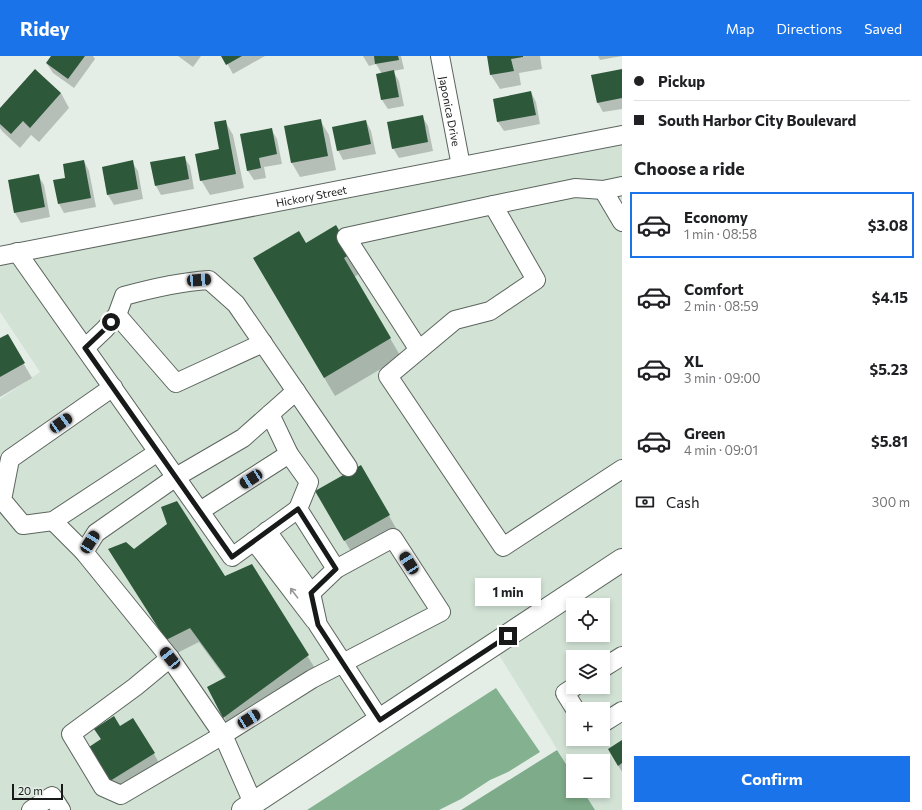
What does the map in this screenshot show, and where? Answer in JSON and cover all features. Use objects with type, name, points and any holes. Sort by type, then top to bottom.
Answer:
[{"type":"main road","points":[[248,807],[622,560]]},
{"type":"street","name":"Japonica Drive","points":[[440,56],[461,166]]},
{"type":"street","name":"Hickory Street","points":[[9,254],[622,135]]},
{"type":"street","points":[[419,350],[346,237],[575,188],[603,190],[622,186]]},
{"type":"street","points":[[603,190],[622,222]]},
{"type":"street","points":[[493,205],[536,280],[490,311],[455,320],[388,376],[503,547],[622,469]]},
{"type":"street","points":[[9,254],[85,348],[232,557],[298,509],[309,482],[289,454],[270,414]]},
{"type":"street","points":[[85,348],[117,315],[124,296],[153,288],[189,281],[209,280],[236,304],[348,467]]},
{"type":"street","points":[[117,315],[176,383],[263,343]]},
{"type":"street","points":[[113,387],[10,459],[2,500],[23,525],[53,521],[158,452]]},
{"type":"street","points":[[84,552],[96,532],[176,477],[243,438],[296,391]]},
{"type":"street","points":[[200,511],[289,454]]},
{"type":"street","points":[[298,509],[336,569]]},
{"type":"street","points":[[53,521],[84,552],[170,658],[223,735],[248,807]]},
{"type":"street","points":[[261,536],[311,593],[318,625]]},
{"type":"street","points":[[261,536],[380,720]]},
{"type":"street","points":[[170,658],[135,687],[71,734],[103,787],[121,795],[223,735],[312,679],[441,612],[393,538],[336,569],[311,593]]},
{"type":"street","points":[[610,664],[622,656]]},
{"type":"street","points":[[566,692],[571,702]]},
{"type":"street","points":[[610,719],[622,711]]},
{"type":"street","points":[[31,810],[52,796],[61,810]]},
{"type":"shaded area","points":[[622,135],[622,810],[595,810],[587,798],[610,798],[610,754],[566,754],[566,764],[496,650],[252,810],[0,810],[0,399],[40,372],[0,312],[0,256]]},
{"type":"shaded area","points":[[496,688],[540,752],[508,772],[490,780],[461,799],[439,810],[307,810]]},
{"type":"shaded area","points":[[557,750],[566,764],[566,798],[587,798],[595,810],[461,810]]},
{"type":"building","points":[[51,56],[85,56],[68,79],[46,63]]},
{"type":"building","points":[[221,56],[242,56],[226,65]]},
{"type":"building","points":[[374,56],[398,56],[399,60],[375,64]]},
{"type":"building","points":[[487,56],[523,57],[511,59],[514,71],[490,75]]},
{"type":"building","points":[[35,69],[61,93],[30,128],[23,121],[11,134],[0,124],[0,108]]},
{"type":"building","points":[[622,69],[622,98],[597,103],[591,75]]},
{"type":"building","points":[[394,70],[399,97],[381,100],[376,74]]},
{"type":"building","points":[[531,91],[536,115],[497,122],[493,99]]},
{"type":"building","points":[[423,115],[428,142],[392,149],[387,122]]},
{"type":"building","points":[[321,119],[328,156],[291,163],[284,126]]},
{"type":"building","points":[[226,120],[236,174],[200,181],[195,154],[219,149],[214,122]]},
{"type":"building","points":[[366,120],[371,144],[337,151],[332,127]]},
{"type":"building","points":[[272,128],[277,154],[259,158],[261,168],[247,171],[240,134]]},
{"type":"building","points":[[185,156],[189,179],[155,186],[150,162]]},
{"type":"building","points":[[84,160],[91,198],[58,204],[53,180],[65,178],[63,164]]},
{"type":"building","points":[[133,160],[138,189],[107,195],[102,167]]},
{"type":"building","points":[[39,174],[45,207],[14,213],[8,180]]},
{"type":"building","points":[[336,225],[352,253],[344,258],[391,338],[324,378],[253,258],[299,231],[306,243]]},
{"type":"building","points":[[8,334],[25,363],[0,377],[0,338]]},
{"type":"building","points":[[361,465],[390,515],[344,541],[315,491]]},
{"type":"building","points":[[177,501],[225,576],[252,564],[309,655],[223,718],[207,687],[226,677],[190,628],[166,640],[108,549],[126,542],[134,549],[167,524],[161,507]]},
{"type":"building","points":[[114,716],[120,726],[133,718],[155,753],[110,781],[89,747],[101,739],[94,729]]},
{"type":"building","points":[[622,740],[622,763],[618,766],[608,749]]},
{"type":"route","points":[[111,322],[85,348],[232,557],[298,509],[336,569],[311,593],[318,625],[380,720],[508,636]]}]
